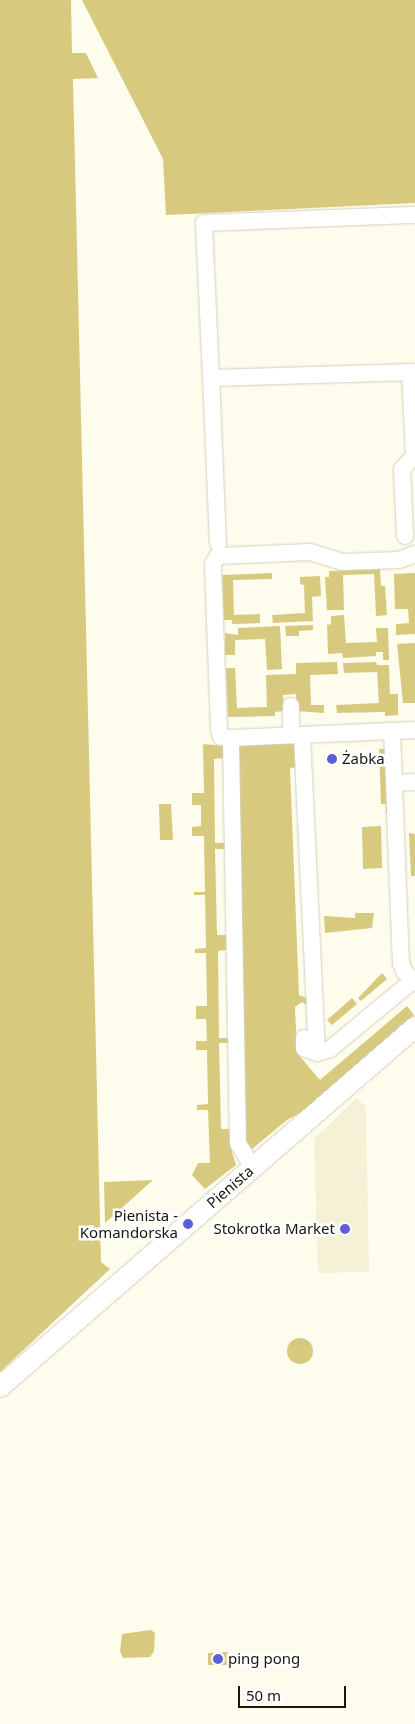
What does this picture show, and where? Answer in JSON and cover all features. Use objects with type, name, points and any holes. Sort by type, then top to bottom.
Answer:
[{"type":"street","points":[[218,543],[204,223],[415,215]]},
{"type":"street","points":[[210,378],[413,372],[414,456],[402,469],[405,536]]},
{"type":"street","points":[[415,554],[399,560],[342,562],[310,552],[218,556],[213,564],[220,729],[222,738],[415,730]]},
{"type":"street","points":[[291,706],[297,735],[317,1053]]},
{"type":"street","points":[[304,1038],[304,1048],[317,1053],[330,1049],[414,981],[401,962],[392,731]]},
{"type":"street","points":[[230,738],[238,1143],[254,1168]]},
{"type":"street","points":[[394,783],[415,782]]},
{"type":"street","name":"Pienista","points":[[0,1387],[415,1027]]},
{"type":"shaded area","points":[[0,0],[71,0],[72,53],[86,53],[98,78],[73,79],[101,1262],[110,1269],[0,1372]]},
{"type":"shaded area","points":[[82,0],[415,0],[415,203],[166,215],[163,159]]},
{"type":"shaded area","points":[[380,569],[381,586],[385,586],[387,615],[376,616],[374,574],[343,575],[344,610],[327,610],[325,577],[329,577],[329,571]]},
{"type":"shaded area","points":[[272,573],[272,579],[233,580],[234,615],[260,614],[260,623],[232,624],[232,620],[224,620],[222,575]]},
{"type":"shaded area","points":[[415,573],[415,634],[396,635],[396,624],[409,623],[408,609],[395,609],[394,574]]},
{"type":"shaded area","points":[[320,576],[321,596],[312,597],[313,621],[273,623],[272,615],[305,613],[304,585],[300,584],[300,577]]},
{"type":"shaded area","points":[[344,615],[346,643],[377,642],[376,628],[388,628],[389,660],[383,660],[383,652],[376,652],[376,656],[343,658],[342,653],[328,654],[327,625],[331,624],[331,616]]},
{"type":"shaded area","points":[[313,625],[313,630],[299,631],[299,636],[286,636],[285,626]]},
{"type":"shaded area","points":[[280,626],[282,669],[267,670],[265,639],[235,640],[235,655],[225,655],[225,633],[238,635],[238,628]]},
{"type":"shaded area","points":[[415,643],[415,703],[403,703],[397,644]]},
{"type":"shaded area","points":[[337,662],[338,674],[310,675],[311,705],[324,705],[324,713],[297,711],[296,694],[283,695],[284,711],[275,712],[275,716],[228,717],[226,668],[235,668],[237,708],[267,707],[266,675],[296,674],[296,663]]},
{"type":"shaded area","points":[[376,662],[377,665],[389,665],[390,694],[398,694],[398,715],[385,716],[385,712],[337,713],[336,705],[379,703],[377,672],[344,673],[343,663]]},
{"type":"shaded area","points":[[292,743],[296,748],[298,767],[290,768],[299,995],[309,999],[309,1007],[302,1002],[295,1007],[297,1053],[320,1080],[407,1006],[414,1015],[307,1109],[287,1120],[252,1149],[244,1141],[236,746]]},
{"type":"shaded area","points":[[203,744],[223,746],[224,758],[214,759],[215,843],[226,843],[226,849],[215,849],[217,935],[227,935],[227,950],[218,951],[219,1038],[230,1038],[230,1043],[219,1043],[221,1129],[231,1129],[230,1145],[236,1165],[205,1189],[192,1175],[198,1163],[210,1163],[208,1110],[197,1110],[197,1105],[208,1104],[207,1050],[196,1050],[196,1041],[207,1041],[206,1019],[196,1019],[196,1006],[207,1006],[206,953],[195,953],[195,949],[206,948],[205,895],[194,895],[194,892],[205,892],[204,836],[192,836],[192,827],[201,826],[201,805],[192,805],[192,793],[204,793]]},
{"type":"shaded area","points":[[379,749],[387,749],[390,814],[386,814],[386,804],[381,804]]},
{"type":"shaded area","points":[[159,804],[171,804],[173,840],[160,840]]},
{"type":"shaded area","points":[[381,826],[382,868],[363,869],[362,827]]},
{"type":"shaded area","points":[[409,833],[415,834],[415,876],[411,876]]},
{"type":"shaded area","points":[[355,913],[374,913],[372,928],[325,933],[324,916],[355,918]]},
{"type":"shaded area","points":[[382,973],[387,979],[361,1001],[358,998]]},
{"type":"shaded area","points":[[352,998],[357,1004],[332,1025],[327,1020]]},
{"type":"shaded area","points":[[357,1098],[366,1107],[369,1272],[318,1273],[314,1139]]},
{"type":"shaded area","points":[[153,1180],[105,1223],[104,1182]]},
{"type":"shaded area","points":[[300,1338],[309,1342],[313,1351],[309,1360],[300,1364],[291,1360],[287,1351],[291,1342]]},
{"type":"shaded area","points":[[151,1630],[155,1633],[154,1651],[150,1657],[123,1658],[120,1651],[122,1634]]},
{"type":"shaded area","name":"ping pong","points":[[228,1652],[228,1665],[208,1665],[208,1653]]},
{"type":"place","name":"Żabka","points":[[332,759]]},
{"type":"place","name":"Pienista - Komandorska","points":[[188,1224]]},
{"type":"place","name":"Stokrotka Market","points":[[345,1229]]},
{"type":"place","name":"ping pong","points":[[218,1659]]}]
